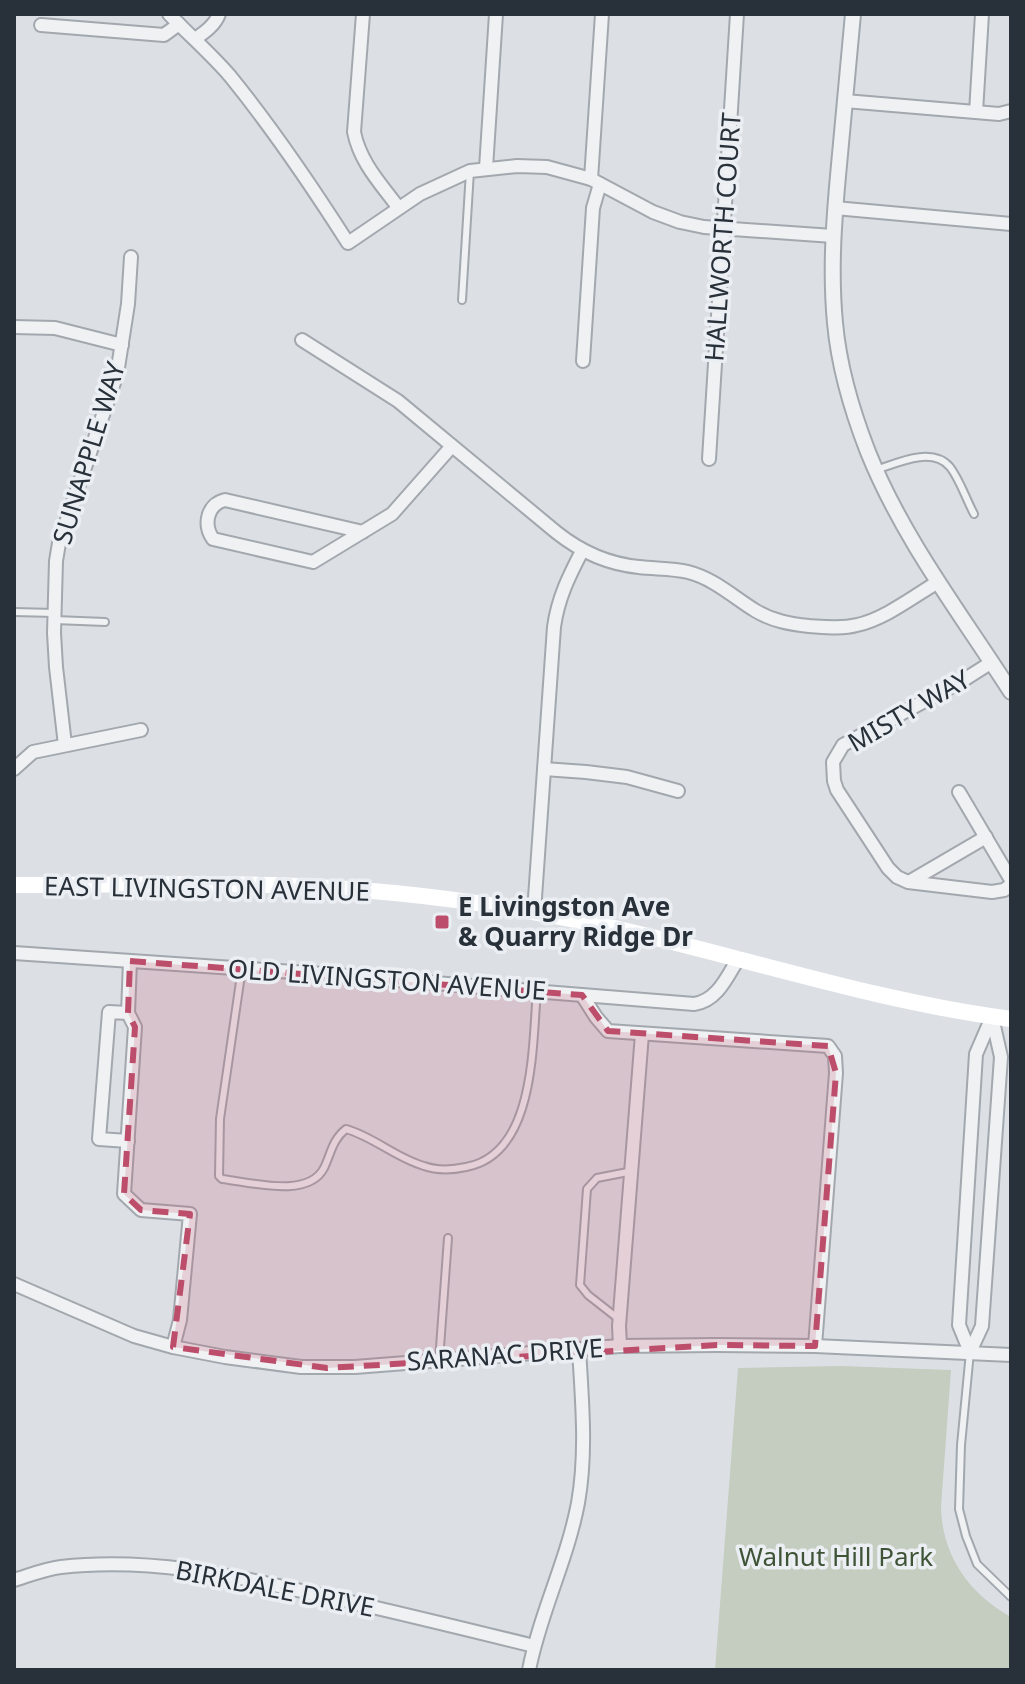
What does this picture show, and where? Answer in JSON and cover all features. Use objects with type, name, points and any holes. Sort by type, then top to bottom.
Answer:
[{"type":"main road","name":"EAST LIVINGSTON AVENUE","points":[[14,885],[275,885],[437,898],[534,912],[630,931],[883,995],[1011,1019]]},
{"type":"street","points":[[195,39],[217,20],[219,14]]},
{"type":"street","points":[[363,14],[354,132],[357,149],[398,207]]},
{"type":"street","points":[[486,168],[496,14]]},
{"type":"street","points":[[583,361],[596,182],[602,14]]},
{"type":"street","name":"HALLWORTH COURT","points":[[709,459],[737,14]]},
{"type":"street","points":[[853,14],[833,236],[833,291],[840,358],[852,408],[876,470],[907,531],[1011,692]]},
{"type":"street","points":[[976,112],[982,14]]},
{"type":"street","points":[[41,25],[164,35],[174,19],[228,74],[267,123],[348,243],[420,194],[470,171],[517,166],[547,167],[596,182],[630,202],[704,227],[833,236]]},
{"type":"street","points":[[845,101],[999,114],[1011,111]]},
{"type":"street","points":[[835,208],[1011,224]]},
{"type":"street","name":"SUNAPPLE WAY","points":[[65,745],[56,667],[56,561],[59,543],[117,374],[128,304],[131,257]]},
{"type":"street","points":[[14,327],[55,328],[122,345]]},
{"type":"street","points":[[302,340],[398,401],[582,551],[620,564],[691,573],[726,589],[771,619],[793,624],[857,626],[938,582]]},
{"type":"street","points":[[363,532],[225,500],[213,506],[207,524],[208,533],[213,539],[313,562],[363,532],[392,514],[452,446]]},
{"type":"street","points":[[534,912],[557,605],[582,551]]},
{"type":"street","name":"MISTY WAY","points":[[908,882],[888,868],[837,790],[832,772],[833,762],[843,745],[992,662]]},
{"type":"street","points":[[14,769],[33,752],[141,730]]},
{"type":"street","points":[[544,769],[627,777],[678,791]]},
{"type":"street","points":[[908,882],[992,892],[1004,890],[1011,882],[959,792]]},
{"type":"street","points":[[908,882],[986,837]]},
{"type":"street","name":"OLD LIVINGSTON AVENUE","points":[[14,953],[701,1003],[714,995],[738,959]]},
{"type":"street","points":[[130,961],[128,1013],[135,1027],[124,1194],[141,1210],[190,1214],[180,1320],[173,1347]]},
{"type":"street","points":[[582,995],[608,1031],[828,1046],[835,1056],[815,1346]]},
{"type":"street","points":[[128,1013],[109,1012],[99,1139],[128,1141]]},
{"type":"street","points":[[970,1352],[959,1325],[976,1054],[992,1017]]},
{"type":"street","points":[[970,1352],[982,1326],[1001,1057],[992,1017]]},
{"type":"street","points":[[620,1346],[642,1034]]},
{"type":"street","name":"SARANAC DRIVE","points":[[14,1284],[114,1329],[173,1347],[301,1367],[355,1367],[620,1346],[815,1346],[1011,1355]]},
{"type":"street","points":[[529,1670],[570,1537],[582,1476],[584,1448],[579,1349]]},
{"type":"street","name":"BIRKDALE DRIVE","points":[[14,1580],[60,1568],[107,1565],[207,1572],[350,1601],[534,1646]]},
{"type":"lane","points":[[462,300],[470,171]]},
{"type":"lane","points":[[876,470],[923,457],[947,463],[974,514]]},
{"type":"lane","points":[[14,612],[105,622]]},
{"type":"lane","points":[[242,968],[220,1119],[219,1176],[222,1179],[289,1187],[316,1179],[339,1135],[346,1129],[360,1133],[426,1168],[451,1170],[475,1166],[494,1156],[510,1137],[524,1104],[537,991]]},
{"type":"lane","points":[[620,1320],[580,1285],[587,1189],[597,1178],[633,1171]]},
{"type":"lane","points":[[439,1361],[448,1238]]},
{"type":"lane","points":[[970,1352],[961,1445],[959,1509],[977,1564],[1011,1597]]},
{"type":"highlighted area","points":[[130,961],[582,995],[608,1031],[828,1046],[836,1073],[815,1346],[717,1345],[327,1368],[173,1347],[190,1214],[141,1210],[124,1194],[135,1027],[128,1013]]},
{"type":"green space","name":"Walnut Hill Park","points":[[841,1366],[951,1370],[941,1507],[946,1541],[971,1585],[982,1597],[1011,1617],[1011,1670],[715,1670],[738,1368]]},
{"type":"place","name":"E Livingston Ave & Quarry Ridge Dr","points":[[442,922]]}]
